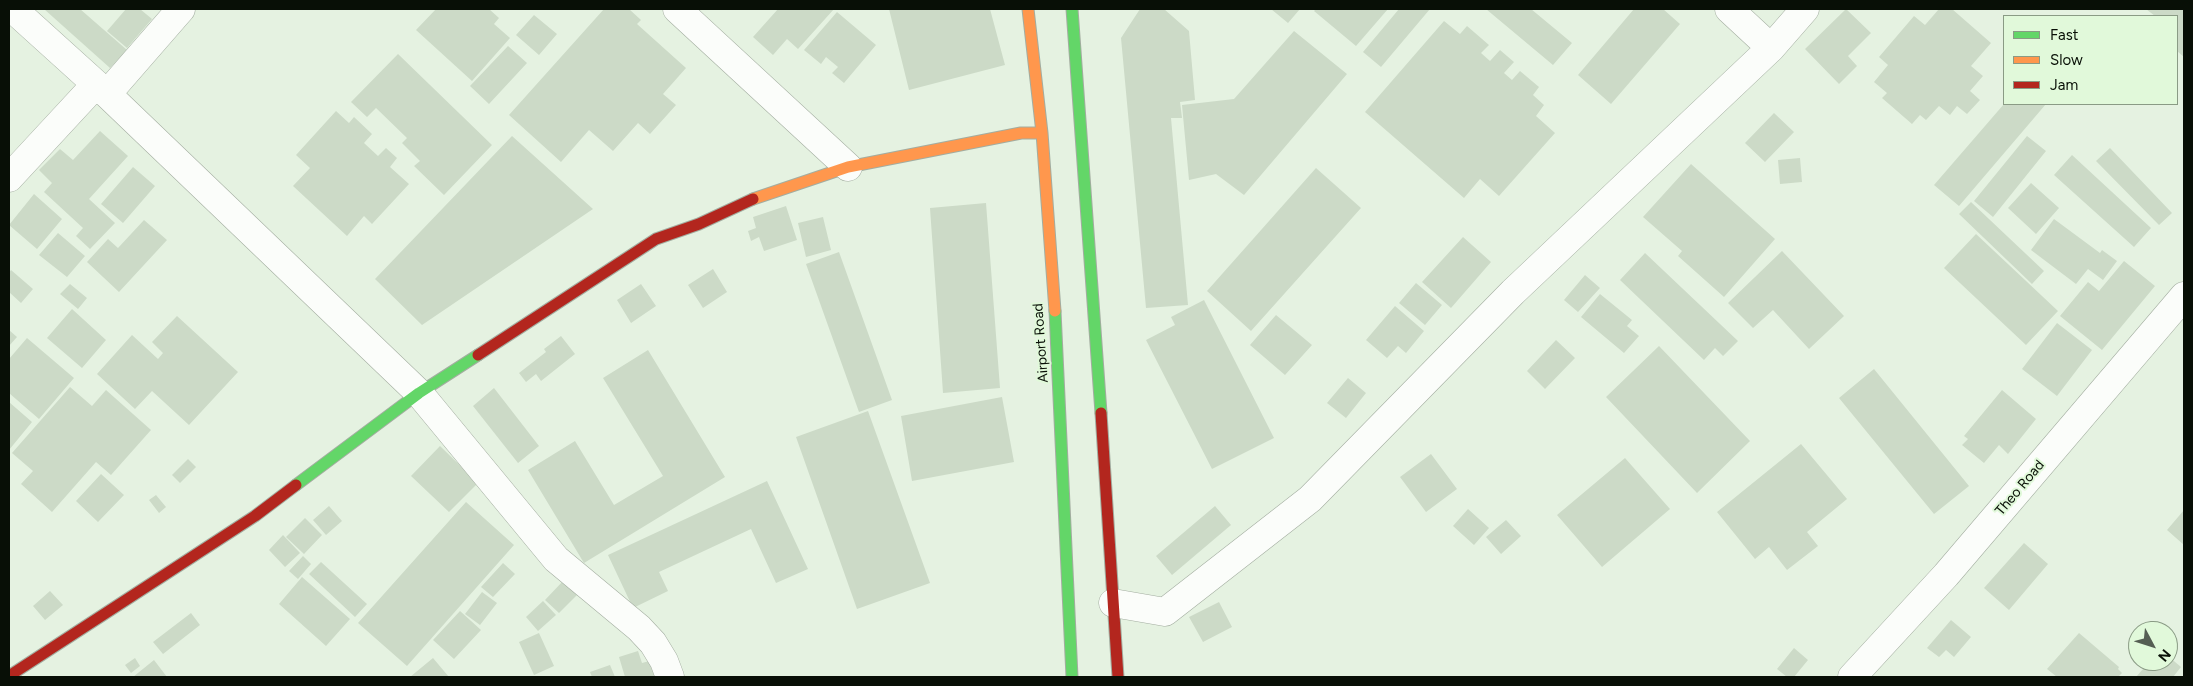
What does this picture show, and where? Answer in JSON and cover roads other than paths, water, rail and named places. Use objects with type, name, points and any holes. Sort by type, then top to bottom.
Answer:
[{"type":"main road","name":"Airport Road","points":[[1028,9],[1042,132],[1059,370],[1070,677]]},
{"type":"main road","points":[[1072,9],[1082,130],[1118,677]]},
{"type":"main road","points":[[9,676],[255,516],[419,393],[547,312],[656,239],[699,224],[759,196],[848,167],[1021,133],[1042,132]]},
{"type":"street","points":[[13,9],[102,89],[419,393],[556,559],[639,628],[648,638],[664,661],[670,677]]},
{"type":"street","points":[[9,178],[102,89],[181,9]]},
{"type":"street","points":[[677,9],[848,167]]},
{"type":"street","points":[[1729,9],[1771,48]]},
{"type":"street","points":[[1113,603],[1165,612],[1310,499],[1513,292],[1771,48],[1805,9]]},
{"type":"street","name":"Theo Road","points":[[1852,677],[1946,575],[2184,296]]}]
